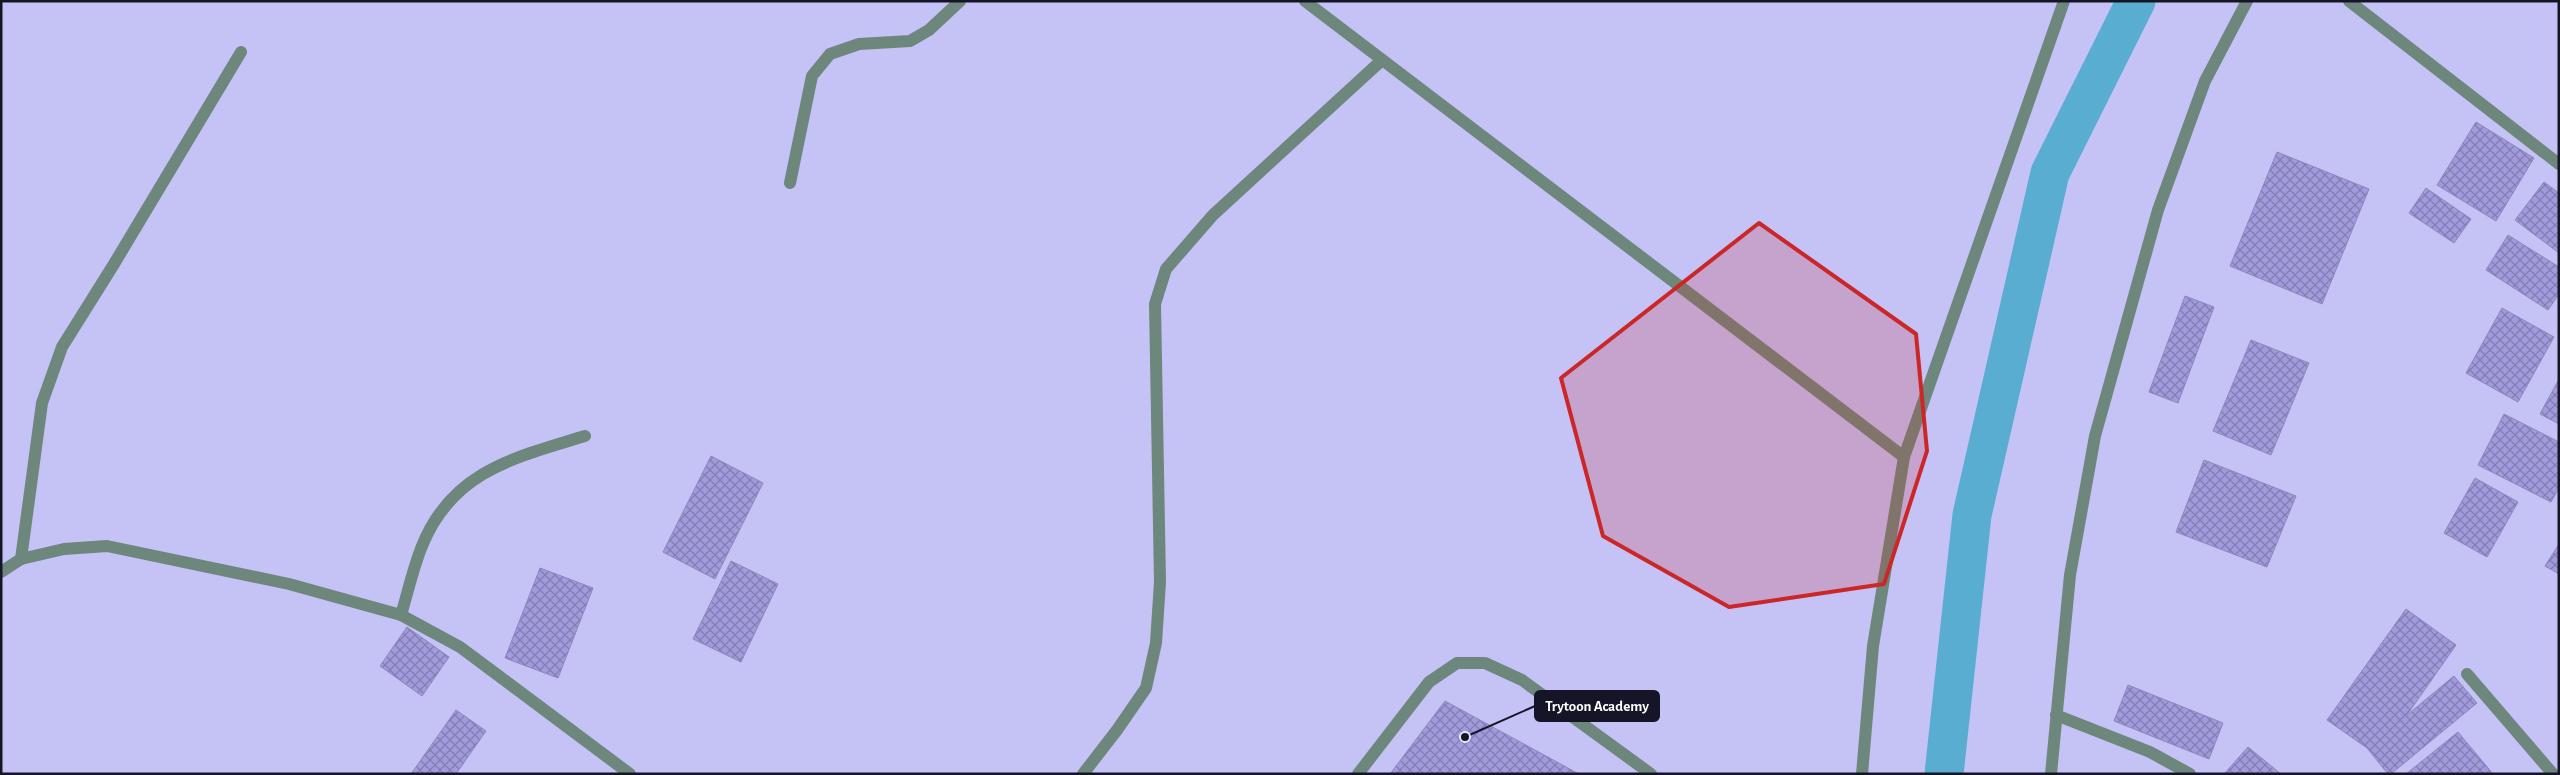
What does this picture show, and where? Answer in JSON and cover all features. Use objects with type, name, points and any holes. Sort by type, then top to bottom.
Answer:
[{"type":"street","points":[[790,183],[812,76],[830,54],[859,44],[910,41],[929,30],[960,1]]},
{"type":"street","points":[[1305,1],[1904,457]]},
{"type":"street","points":[[1862,774],[1872,646],[1904,457],[2064,1]]},
{"type":"street","points":[[2051,774],[2070,574],[2095,436],[2158,210],[2205,81],[2247,1]]},
{"type":"street","points":[[2350,1],[2559,164]]},
{"type":"street","points":[[21,560],[42,403],[62,347],[241,52]]},
{"type":"street","points":[[1083,774],[1146,688],[1156,643],[1160,582],[1155,304],[1166,269],[1213,215],[1382,60]]},
{"type":"street","points":[[401,615],[422,545],[442,509],[473,478],[517,456],[585,436]]},
{"type":"street","points":[[1,572],[21,560],[64,549],[107,546],[289,584],[401,615],[460,647],[628,773]]},
{"type":"street","points":[[1358,774],[1429,682],[1457,663],[1485,663],[1522,680],[1651,774]]},
{"type":"street","points":[[2467,674],[2553,774]]},
{"type":"street","points":[[2056,715],[2150,752],[2190,774]]},
{"type":"highlighted area","points":[[1759,223],[1916,334],[1927,451],[1884,584],[1729,607],[1603,536],[1561,378]]},
{"type":"building","points":[[2476,122],[2534,158],[2496,221],[2437,185]]},
{"type":"building","points":[[2277,152],[2369,189],[2322,304],[2230,266]]},
{"type":"building","points":[[2544,182],[2559,193],[2559,253],[2515,220]]},
{"type":"building","points":[[2426,188],[2471,219],[2454,243],[2409,213]]},
{"type":"building","points":[[2508,235],[2559,267],[2559,294],[2548,310],[2486,270]]},
{"type":"building","points":[[2185,296],[2214,307],[2178,403],[2149,392]]},
{"type":"building","points":[[2502,308],[2554,337],[2518,402],[2466,373]]},
{"type":"building","points":[[2251,340],[2309,363],[2271,455],[2213,431]]},
{"type":"building","points":[[2559,379],[2559,424],[2540,414]]},
{"type":"building","points":[[2504,414],[2559,442],[2559,488],[2551,502],[2478,465]]},
{"type":"building","points":[[711,456],[763,483],[715,579],[663,552]]},
{"type":"building","points":[[2204,460],[2296,496],[2267,567],[2176,532]]},
{"type":"building","points":[[2475,478],[2518,502],[2487,557],[2444,533]]},
{"type":"building","points":[[2559,544],[2559,574],[2545,566]]},
{"type":"building","points":[[731,561],[778,584],[741,662],[693,639]]},
{"type":"building","points":[[540,568],[593,588],[558,678],[505,658]]},
{"type":"building","points":[[2406,609],[2456,645],[2407,715],[2454,676],[2477,703],[2391,774],[2388,774],[2367,748],[2327,720]]},
{"type":"building","points":[[407,627],[449,657],[422,696],[380,666]]},
{"type":"building","points":[[2128,685],[2223,723],[2209,759],[2114,721]]},
{"type":"building","points":[[1445,701],[1579,774],[1390,774]]},
{"type":"building","points":[[456,710],[486,731],[456,774],[411,774]]},
{"type":"building","points":[[2458,732],[2493,774],[2406,774]]},
{"type":"building","points":[[2248,747],[2281,774],[2224,774]]},
{"type":"waterway","points":[[1944,774],[1972,515],[2050,173],[2136,1]]},
{"type":"place","name":"Trytoon Academy","points":[[1465,737]]}]
